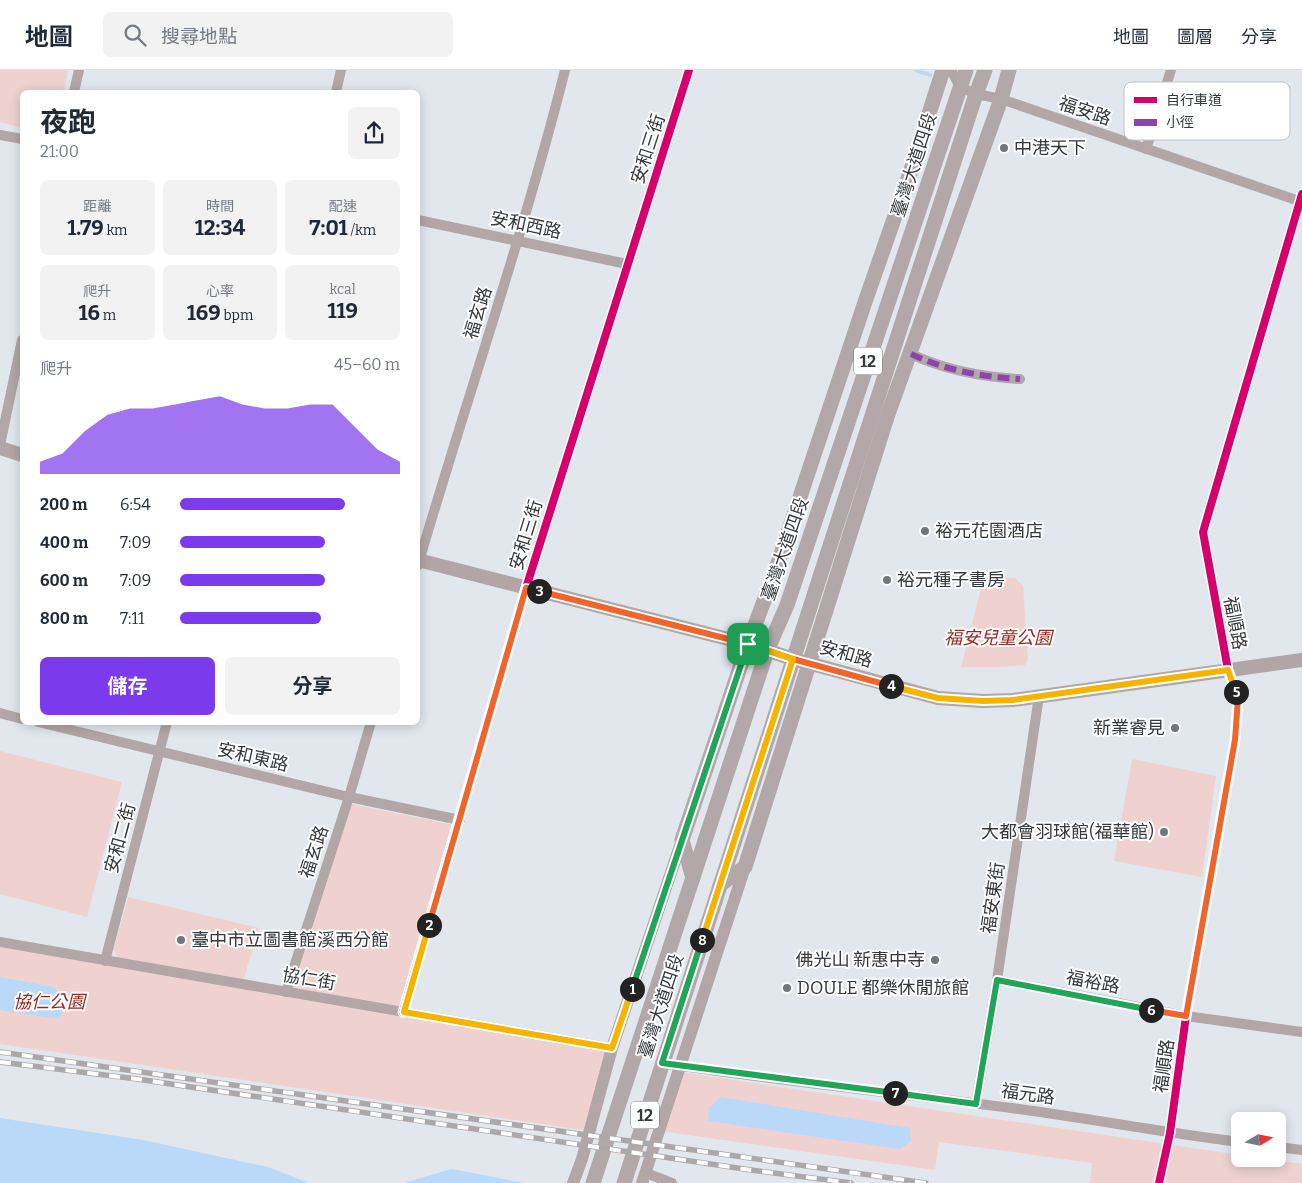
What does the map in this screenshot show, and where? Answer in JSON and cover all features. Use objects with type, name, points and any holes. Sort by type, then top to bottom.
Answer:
[{"type":"main road","name":"臺灣大道四段","points":[[682,840],[748,644],[778,563],[943,70]]},
{"type":"main road","name":"臺灣大道四段","points":[[593,1183],[767,651],[787,605],[966,70]]},
{"type":"main road","name":"臺灣大道四段","points":[[624,1183],[985,70]]},
{"type":"main road","name":"臺灣大道四段","points":[[745,867],[888,417],[1001,99],[1009,70]]},
{"type":"main road","points":[[0,447],[20,454]]},
{"type":"main road","name":"安和路","points":[[420,562],[748,644],[793,659],[938,698],[983,701],[1013,700],[1302,660]]},
{"type":"main road","points":[[682,840],[693,878]]},
{"type":"main road","points":[[720,885],[745,867]]},
{"type":"street","points":[[74,90],[79,70]]},
{"type":"street","points":[[336,90],[341,70]]},
{"type":"street","name":"福玄路","points":[[420,556],[518,240],[551,127],[565,70]]},
{"type":"street","name":"安和三街","points":[[404,1012],[526,588],[689,70]]},
{"type":"street","points":[[951,70],[960,87]]},
{"type":"street","points":[[1167,82],[1171,70]]},
{"type":"street","name":"福安路","points":[[960,87],[976,94],[1001,99],[1146,149],[1301,199]]},
{"type":"street","points":[[0,135],[20,139]]},
{"type":"street","points":[[1146,149],[1149,140]]},
{"type":"street","name":"福順路","points":[[1159,1183],[1170,1133],[1186,1016],[1235,740],[1238,699],[1228,670],[1202,532],[1301,199]]},
{"type":"street","name":"安和西路","points":[[420,220],[627,264]]},
{"type":"street","points":[[0,447],[20,350]]},
{"type":"street","points":[[911,354],[926,361],[986,377],[1020,379]]},
{"type":"street","name":"福安東街","points":[[976,1104],[997,980],[1039,696]]},
{"type":"street","points":[[0,713],[20,718]]},
{"type":"street","name":"安和東路","points":[[50,725],[349,797],[460,820]]},
{"type":"street","name":"安和二街","points":[[105,961],[166,725]]},
{"type":"street","name":"福玄路","points":[[286,992],[370,725]]},
{"type":"street","name":"臺灣大道四段","points":[[573,1183],[582,1159],[612,1048],[682,840]]},
{"type":"street","name":"臺灣大道四段","points":[[644,1178],[745,867]]},
{"type":"street","name":"協仁街","points":[[0,942],[612,1048]]},
{"type":"street","name":"福裕路","points":[[997,980],[1186,1016],[1302,1032]]},
{"type":"street","name":"福元路","points":[[662,1063],[1121,1123],[1170,1133],[1231,1141]]},
{"type":"street","points":[[1286,1148],[1302,1150]]},
{"type":"street","points":[[644,1178],[672,1183]]},
{"type":"green space","points":[[0,70],[68,70],[64,90],[20,90],[20,127],[0,122]]},
{"type":"green space","name":"福安兒童公園","points":[[984,577],[1015,578],[1023,586],[1028,659],[1025,665],[961,667]]},
{"type":"green space","points":[[0,751],[122,782],[87,917],[0,894]]},
{"type":"green space","name":"大都會羽球館(福華館)","points":[[1132,759],[1216,776],[1202,877],[1114,861]]},
{"type":"green space","points":[[351,804],[454,825],[400,1006],[292,988]]},
{"type":"green space","points":[[128,897],[259,928],[243,981],[118,959],[114,949]]},
{"type":"green space","name":"協仁公園","points":[[0,944],[607,1050],[583,1130],[0,1044]]},
{"type":"green space","points":[[679,1072],[1231,1154],[1231,1168],[1286,1168],[1286,1162],[1302,1164],[1302,1183],[1090,1183],[1092,1163],[939,1142],[935,1170],[660,1131]]},
{"type":"water","points":[[0,977],[54,987],[67,1003],[59,1019],[0,1010]]},
{"type":"water","points":[[721,1097],[910,1128],[911,1141],[900,1149],[708,1121],[709,1108]]},
{"type":"water","points":[[0,1118],[143,1140],[268,1167],[309,1183],[0,1183]]},
{"type":"water","points":[[452,1169],[524,1183],[403,1183]]},
{"type":"waterway","points":[[916,70],[930,75]]},
{"type":"railway","points":[[0,1052],[926,1183]]},
{"type":"railway","points":[[0,1062],[137,1079],[751,1170],[851,1183]]},
{"type":"marked path","points":[[911,354],[924,360],[964,372],[1020,379]]},
{"type":"cycle path","points":[[403,1012],[526,588],[689,70]]},
{"type":"cycle path","points":[[1159,1183],[1170,1133],[1186,1016],[1235,740],[1238,699],[1228,670],[1203,532],[1302,194]]},
{"type":"place","name":"中港天下","points":[[1004,148]]},
{"type":"place","name":"裕元花園酒店","points":[[925,531]]},
{"type":"place","name":"裕元種子書房","points":[[887,580]]},
{"type":"place","name":"新業睿見","points":[[1175,728]]},
{"type":"place","name":"大都會羽球館(福華館)","points":[[1164,832]]},
{"type":"place","name":"臺中市立圖書館溪西分館","points":[[181,940]]},
{"type":"place","name":"佛光山 新惠中寺","points":[[935,960]]},
{"type":"place","name":"DOULE 都樂休閒旅館","points":[[787,988]]},
{"type":"route","points":[[748,644],[612,1048],[404,1012],[526,588],[748,644],[793,659],[938,698],[983,701],[1013,700],[1228,670],[1238,699],[1235,740],[1186,1016],[997,980],[976,1104],[662,1063],[793,659],[767,651],[748,644]]}]
